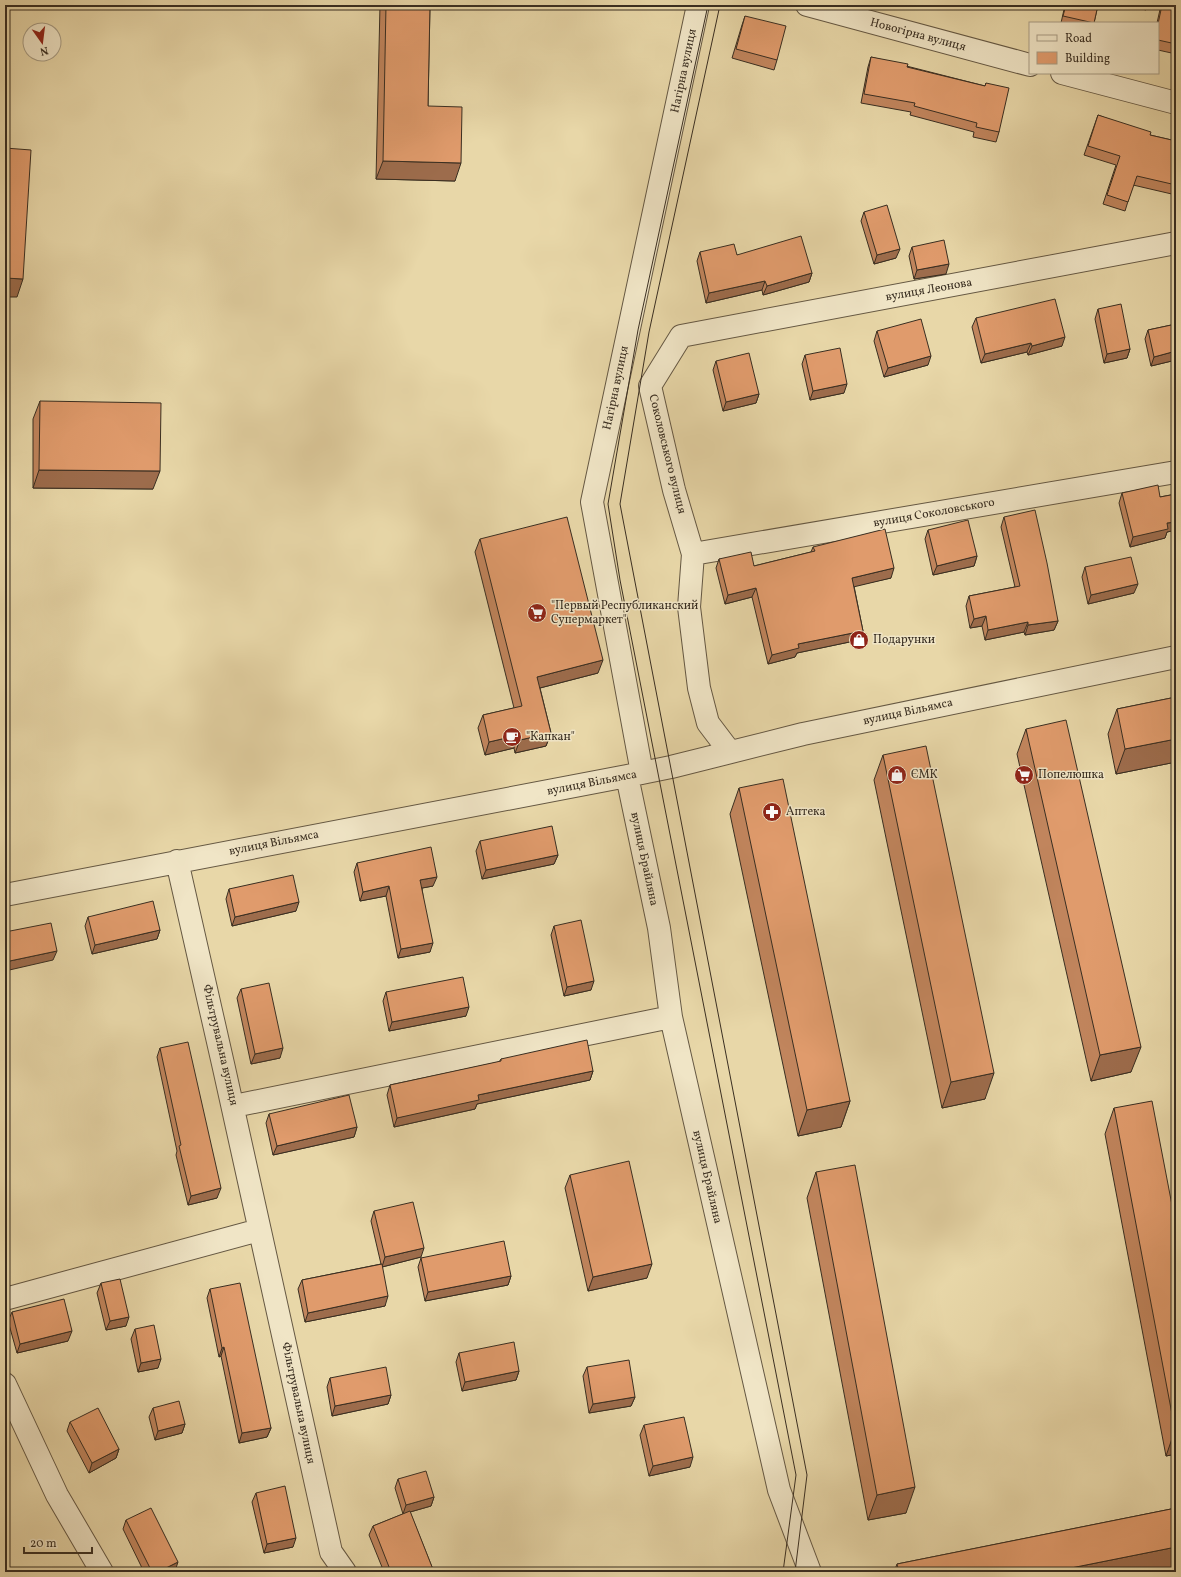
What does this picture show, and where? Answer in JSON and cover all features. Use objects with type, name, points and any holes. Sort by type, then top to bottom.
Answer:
[{"type":"street","name":"Нагірна вулиця","points":[[634,775],[592,502],[698,5]]},
{"type":"street","name":"Новогірна вулиця","points":[[807,5],[1029,64]]},
{"type":"street","points":[[1066,74],[1176,104]]},
{"type":"street","name":"вулиця Леонова","points":[[681,336],[1176,243]]},
{"type":"street","name":"Соколовського вулиця","points":[[681,336],[650,386],[674,490],[693,554]]},
{"type":"street","name":"вулиця Соколовського","points":[[693,554],[1176,472]]},
{"type":"street","points":[[693,554],[689,607],[699,688],[708,723],[730,752]]},
{"type":"street","name":"вулиця Вільямса","points":[[5,895],[634,775],[811,732],[1176,657]]},
{"type":"street","name":"вулиця Брайляна","points":[[634,775],[659,928],[671,1017],[779,1490],[810,1572]]},
{"type":"street","name":"Фільтрувальна вулиця","points":[[177,861],[234,1106],[259,1230],[330,1552],[345,1572]]},
{"type":"street","points":[[234,1106],[671,1017]]},
{"type":"street","points":[[5,1299],[259,1230]]},
{"type":"street","points":[[5,1384],[57,1496],[102,1572]]},
{"type":"building","points":[[5,5],[7,5],[5,36]]},
{"type":"building","points":[[386,5],[430,5],[428,106],[462,107],[461,163],[383,161]]},
{"type":"building","points":[[1066,5],[1098,5],[1094,22],[1063,16]]},
{"type":"building","points":[[1162,5],[1176,5],[1176,44],[1159,40],[1158,22]]},
{"type":"building","points":[[745,16],[786,26],[777,60],[736,49]]},
{"type":"building","points":[[871,57],[908,64],[907,67],[985,86],[986,83],[1009,88],[999,132],[976,127],[977,123],[914,106],[915,103],[864,94]]},
{"type":"building","points":[[1098,115],[1151,132],[1150,135],[1176,141],[1176,185],[1137,176],[1128,202],[1107,195],[1120,156],[1088,146]]},
{"type":"building","points":[[5,148],[31,150],[23,279],[5,278]]},
{"type":"building","points":[[887,205],[900,249],[877,255],[864,212]]},
{"type":"building","points":[[801,236],[812,273],[767,286],[765,281],[709,293],[700,252],[734,244],[737,255]]},
{"type":"building","points":[[944,240],[949,264],[917,270],[912,247]]},
{"type":"building","points":[[1055,299],[1065,337],[1032,346],[1031,343],[985,354],[976,318]]},
{"type":"building","points":[[1121,304],[1130,349],[1107,354],[1098,309]]},
{"type":"building","points":[[921,319],[931,356],[888,368],[877,331]]},
{"type":"building","points":[[1176,324],[1176,351],[1154,357],[1148,330]]},
{"type":"building","points":[[840,348],[847,384],[813,391],[805,355]]},
{"type":"building","points":[[749,353],[759,394],[726,402],[716,361]]},
{"type":"building","points":[[40,401],[161,403],[160,471],[39,470]]},
{"type":"building","points":[[1158,485],[1160,497],[1176,494],[1176,522],[1167,523],[1168,529],[1133,537],[1122,493]]},
{"type":"building","points":[[1035,510],[1058,621],[1028,625],[1028,622],[988,630],[986,616],[974,619],[969,596],[1020,586],[1004,517]]},
{"type":"building","name":"\"Первый Республиканский Супермаркет\"","points":[[567,517],[603,660],[537,677],[551,733],[520,740],[519,735],[489,742],[483,715],[522,706],[480,539]]},
{"type":"building","points":[[968,520],[977,556],[937,566],[928,530]]},
{"type":"building","points":[[885,529],[894,568],[852,578],[863,631],[798,644],[799,648],[772,655],[756,588],[728,595],[719,559],[751,552],[754,566],[815,551],[813,547]]},
{"type":"building","points":[[1131,557],[1138,584],[1091,595],[1085,567]]},
{"type":"building","points":[[1176,697],[1176,739],[1125,749],[1117,709]]},
{"type":"building","points":[[1066,720],[1141,1047],[1100,1055],[1026,729]]},
{"type":"building","points":[[926,746],[994,1073],[951,1082],[883,755]]},
{"type":"building","points":[[783,779],[850,1101],[807,1110],[739,788]]},
{"type":"building","points":[[552,826],[558,855],[486,870],[480,841]]},
{"type":"building","points":[[431,847],[437,877],[420,880],[433,943],[401,949],[389,886],[363,892],[357,863]]},
{"type":"building","points":[[293,875],[299,902],[235,917],[229,889]]},
{"type":"building","points":[[153,901],[160,930],[95,945],[88,917]]},
{"type":"building","points":[[581,920],[594,981],[567,987],[554,926]]},
{"type":"building","points":[[51,923],[57,951],[5,962],[5,932]]},
{"type":"building","points":[[463,977],[469,1007],[392,1022],[386,992]]},
{"type":"building","points":[[269,983],[283,1048],[255,1054],[241,989]]},
{"type":"building","points":[[587,1040],[593,1071],[478,1095],[479,1100],[397,1118],[390,1085],[501,1061],[501,1059]]},
{"type":"building","points":[[188,1042],[221,1188],[191,1196],[179,1146],[181,1145],[160,1048]]},
{"type":"building","points":[[349,1095],[357,1127],[277,1146],[269,1114]]},
{"type":"building","points":[[1152,1101],[1176,1226],[1176,1430],[1114,1108]]},
{"type":"building","points":[[629,1161],[652,1264],[593,1277],[570,1175]]},
{"type":"building","points":[[855,1165],[915,1487],[877,1495],[816,1172]]},
{"type":"building","points":[[413,1202],[424,1248],[385,1257],[374,1211]]},
{"type":"building","points":[[504,1241],[511,1276],[428,1292],[421,1258]]},
{"type":"building","points":[[382,1264],[388,1296],[308,1313],[302,1280]]},
{"type":"building","points":[[120,1279],[129,1317],[110,1321],[101,1283]]},
{"type":"building","points":[[240,1283],[271,1428],[242,1433],[210,1289]]},
{"type":"building","points":[[64,1299],[72,1331],[20,1344],[12,1312]]},
{"type":"building","points":[[154,1325],[161,1359],[141,1363],[135,1329]]},
{"type":"building","points":[[514,1342],[519,1371],[465,1382],[459,1353]]},
{"type":"building","points":[[629,1360],[635,1397],[593,1404],[587,1367]]},
{"type":"building","points":[[386,1367],[391,1395],[335,1406],[330,1378]]},
{"type":"building","points":[[179,1401],[185,1424],[158,1431],[153,1408]]},
{"type":"building","points":[[98,1408],[119,1449],[92,1463],[70,1422]]},
{"type":"building","points":[[684,1417],[693,1457],[653,1466],[644,1425]]},
{"type":"building","points":[[426,1471],[434,1497],[406,1505],[398,1479]]},
{"type":"building","points":[[285,1486],[296,1538],[267,1544],[256,1493]]},
{"type":"building","points":[[151,1508],[178,1562],[158,1572],[152,1572],[126,1520]]},
{"type":"building","points":[[1176,1508],[1176,1547],[1051,1572],[899,1572],[897,1564]]},
{"type":"building","points":[[410,1511],[434,1572],[391,1572],[373,1526]]},
{"type":"tram line","points":[[708,5],[638,330],[608,504],[620,580],[796,1475],[783,1572]]},
{"type":"tram line","points":[[720,5],[649,332],[620,504],[807,1475],[795,1572]]},
{"type":"place","name":"\"Первый Республиканский Супермаркет\"","points":[[537,613]]},
{"type":"place","name":"Подарунки","points":[[859,640]]},
{"type":"place","name":"\"Капкан\"","points":[[512,737]]},
{"type":"place","name":"ЄМК","points":[[897,775]]},
{"type":"place","name":"Попелюшка","points":[[1024,775]]},
{"type":"place","name":"Аптека","points":[[772,812]]}]
